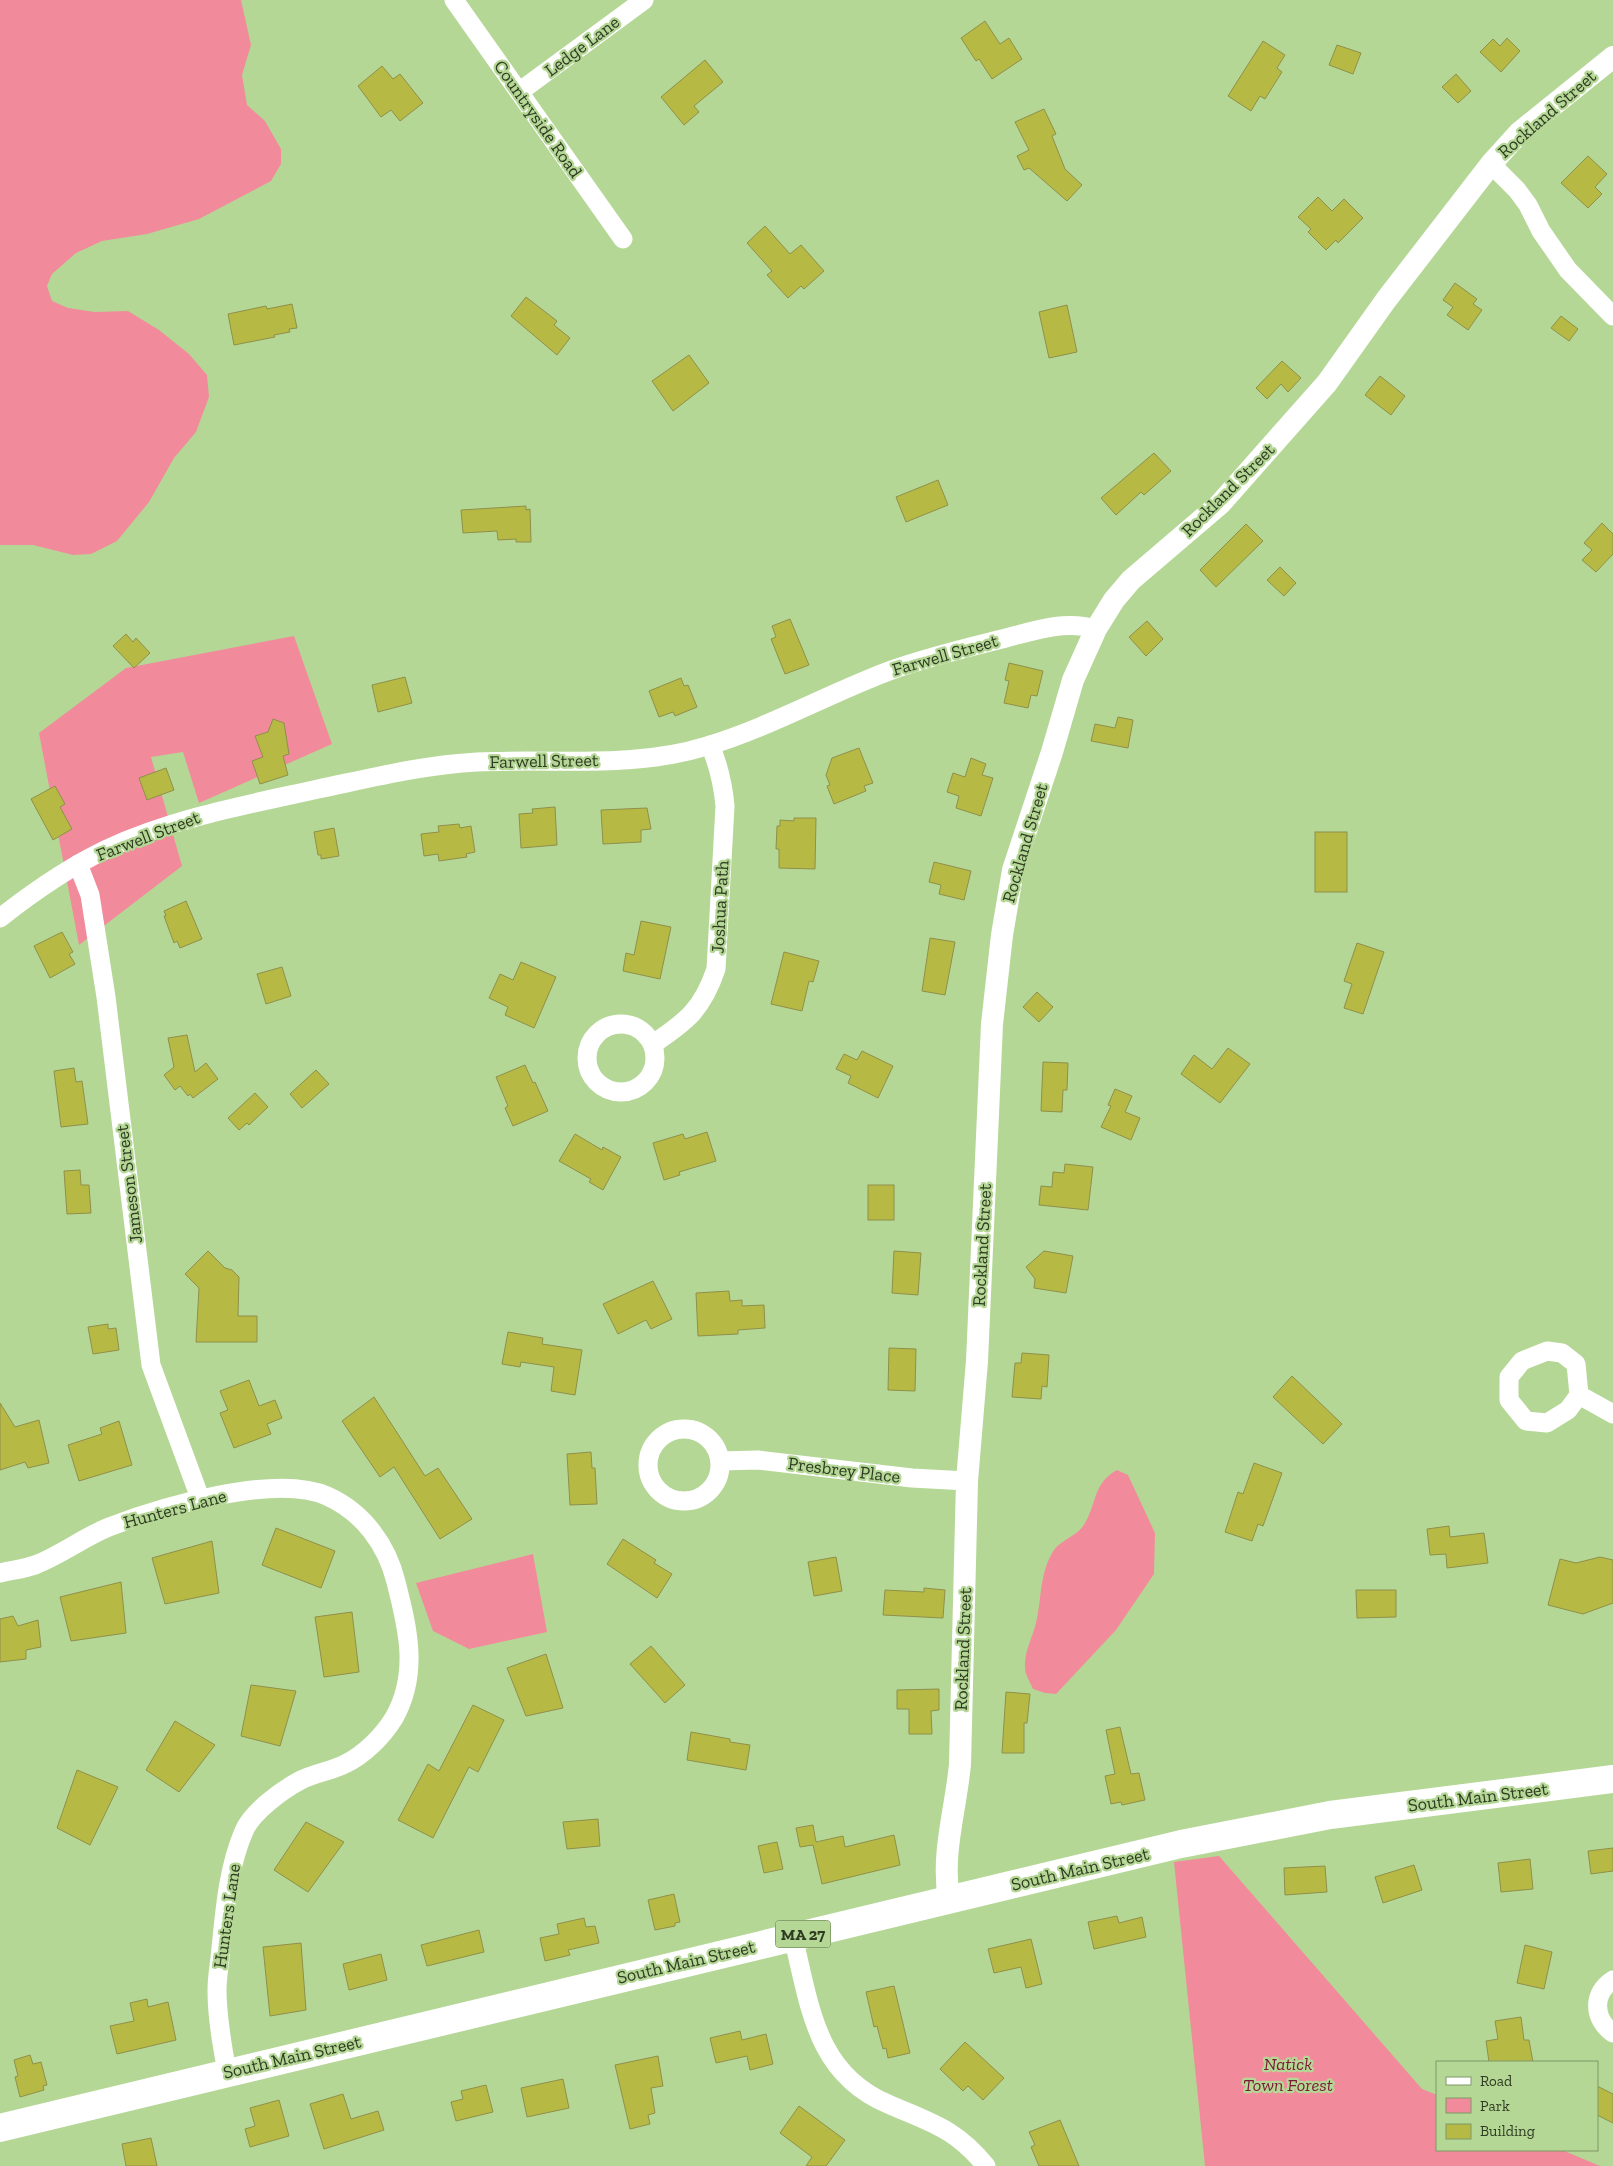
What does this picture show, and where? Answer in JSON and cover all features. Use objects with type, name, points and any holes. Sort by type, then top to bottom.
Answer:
[{"type":"main road","name":"South Main Street","points":[[0,2128],[1181,1844],[1330,1815],[1613,1779]]},
{"type":"street","name":"Countryside Road","points":[[454,0],[623,239]]},
{"type":"street","name":"Ledge Lane","points":[[520,92],[644,0]]},
{"type":"street","name":"Rockland Street","points":[[949,1900],[946,1865],[957,1797],[960,1764],[967,1481],[977,1361],[992,1024],[1007,900],[1013,870],[1052,752],[1073,680],[1096,629],[1114,600],[1131,580],[1220,504],[1327,383],[1386,300],[1491,164],[1520,132],[1613,57]]},
{"type":"street","points":[[1491,164],[1517,190],[1549,244],[1568,270],[1613,316]]},
{"type":"street","name":"Farwell Street","points":[[0,918],[78,864],[131,839],[200,816],[387,774],[449,764],[638,759],[664,756],[710,745],[804,709],[886,672],[925,658],[1057,625],[1082,625],[1096,629]]},
{"type":"street","name":"Joshua Path","points":[[653,1044],[677,1028],[697,1010],[709,990],[716,969],[725,806],[718,765],[710,745]]},
{"type":"street","name":"Jameson Street","points":[[78,864],[90,896],[106,997],[151,1365],[200,1498]]},
{"type":"street","points":[[1579,1395],[1613,1414]]},
{"type":"street","name":"Presbrey Place","points":[[720,1461],[758,1460],[912,1478],[967,1481]]},
{"type":"street","name":"Hunters Lane","points":[[0,1573],[35,1565],[108,1527],[200,1498],[270,1488],[310,1491],[327,1496],[360,1518],[381,1543],[395,1577],[406,1620],[410,1656],[407,1692],[393,1720],[372,1745],[347,1764],[301,1780],[269,1801],[245,1829],[231,1873],[217,1989],[222,2048],[227,2072]]},
{"type":"street","points":[[793,1937],[819,2037],[840,2070],[855,2086],[870,2096],[941,2126],[960,2137],[986,2166]]},
{"type":"street","points":[[1613,1980],[1600,1993],[1597,2008],[1602,2022],[1613,2032]]},
{"type":"green space","points":[[0,0],[241,0],[251,45],[242,75],[247,105],[265,121],[281,149],[281,164],[271,181],[199,219],[147,234],[102,241],[76,253],[52,274],[47,286],[52,301],[68,308],[95,312],[128,311],[159,330],[189,354],[207,375],[209,397],[196,432],[174,458],[149,502],[117,541],[91,554],[73,555],[33,545],[0,545]]},
{"type":"green space","points":[[294,636],[332,744],[199,803],[183,752],[151,757],[182,866],[79,945],[39,733],[126,668]]},
{"type":"green space","points":[[1117,1470],[1128,1475],[1155,1533],[1154,1574],[1116,1630],[1056,1694],[1033,1689],[1026,1673],[1025,1662],[1036,1623],[1049,1559],[1057,1546],[1082,1527],[1089,1516],[1099,1487],[1109,1475]]},
{"type":"green space","points":[[533,1554],[547,1632],[469,1649],[433,1631],[416,1583]]},
{"type":"green space","name":"Natick Town Forest","points":[[1219,1856],[1422,2089],[1436,2095],[1436,2151],[1564,2151],[1600,2166],[1205,2166],[1174,1862]]},
{"type":"building","points":[[985,21],[1000,44],[1009,38],[1022,59],[992,79],[979,59],[976,61],[961,38]]},
{"type":"building","points":[[1507,38],[1520,51],[1501,72],[1480,52],[1493,39],[1500,46]]},
{"type":"building","points":[[1263,41],[1285,55],[1277,68],[1282,72],[1265,99],[1260,96],[1251,111],[1228,96]]},
{"type":"building","points":[[1337,45],[1361,53],[1353,74],[1329,65]]},
{"type":"building","points":[[705,60],[723,82],[694,106],[699,112],[684,125],[661,97]]},
{"type":"building","points":[[382,66],[393,79],[400,74],[423,103],[400,121],[391,110],[381,117],[358,86]]},
{"type":"building","points":[[1456,74],[1471,91],[1458,103],[1442,87]]},
{"type":"building","points":[[1044,109],[1056,134],[1052,136],[1065,169],[1082,185],[1067,201],[1029,168],[1024,170],[1017,156],[1029,150],[1015,122]]},
{"type":"building","points":[[1588,156],[1607,174],[1595,187],[1602,194],[1588,208],[1561,183]]},
{"type":"building","points":[[1318,197],[1332,211],[1344,199],[1363,218],[1338,243],[1336,240],[1326,250],[1308,232],[1311,229],[1298,217]]},
{"type":"building","points":[[765,226],[790,254],[801,245],[824,271],[804,289],[801,286],[788,298],[767,275],[772,271],[747,243]]},
{"type":"building","points":[[1455,283],[1477,299],[1473,304],[1482,310],[1468,330],[1447,315],[1453,307],[1443,300]]},
{"type":"building","points":[[526,297],[557,321],[554,325],[570,338],[557,355],[511,316]]},
{"type":"building","points":[[292,304],[297,328],[289,329],[290,332],[274,335],[275,337],[234,345],[228,314],[266,306],[267,309]]},
{"type":"building","points":[[1067,305],[1077,352],[1049,358],[1039,312]]},
{"type":"building","points":[[1561,316],[1578,329],[1569,341],[1551,328]]},
{"type":"building","points":[[689,355],[709,383],[673,411],[652,381]]},
{"type":"building","points":[[1282,361],[1301,378],[1288,392],[1281,384],[1267,399],[1256,388]]},
{"type":"building","points":[[1380,376],[1405,396],[1391,415],[1365,395]]},
{"type":"building","points":[[1154,453],[1171,471],[1144,495],[1141,492],[1116,515],[1101,498]]},
{"type":"building","points":[[938,480],[948,505],[906,522],[896,497]]},
{"type":"building","points":[[526,506],[526,510],[530,509],[531,542],[516,542],[516,539],[498,540],[497,531],[463,533],[461,510]]},
{"type":"building","points":[[1602,523],[1613,534],[1613,554],[1596,572],[1582,560],[1592,550],[1584,543]]},
{"type":"building","points":[[1246,524],[1263,541],[1216,587],[1200,570]]},
{"type":"building","points":[[1280,567],[1296,583],[1284,596],[1267,580]]},
{"type":"building","points":[[790,619],[809,665],[785,674],[771,639],[776,637],[772,626]]},
{"type":"building","points":[[1147,621],[1163,639],[1146,656],[1129,637]]},
{"type":"building","points":[[126,634],[133,642],[136,638],[150,653],[134,668],[113,646]]},
{"type":"building","points":[[1009,663],[1043,671],[1037,696],[1031,695],[1028,708],[1004,703],[1009,681],[1005,680]]},
{"type":"building","points":[[405,677],[412,703],[378,712],[372,685]]},
{"type":"building","points":[[681,678],[684,686],[688,685],[697,707],[675,716],[673,712],[659,717],[649,691]]},
{"type":"building","points":[[1118,717],[1133,720],[1128,748],[1091,741],[1095,724],[1115,728]]},
{"type":"building","points":[[273,719],[284,723],[289,754],[283,756],[288,775],[260,784],[252,761],[263,757],[255,736],[268,732]]},
{"type":"building","points":[[859,748],[873,783],[864,786],[866,791],[834,804],[827,786],[830,785],[826,775],[832,758]]},
{"type":"building","points":[[971,758],[986,764],[982,775],[993,778],[981,816],[956,808],[959,796],[947,792],[953,773],[965,777]]},
{"type":"building","points":[[166,768],[174,790],[147,800],[139,778]]},
{"type":"building","points":[[55,786],[65,804],[60,807],[72,829],[53,840],[31,799]]},
{"type":"building","points":[[555,807],[557,845],[521,848],[519,814],[533,813],[532,809]]},
{"type":"building","points":[[647,808],[651,829],[641,830],[641,842],[603,844],[601,810]]},
{"type":"building","points":[[794,818],[816,818],[815,869],[779,868],[779,849],[776,849],[777,826],[780,826],[780,820],[794,821]]},
{"type":"building","points":[[459,824],[460,828],[471,826],[475,852],[466,854],[467,857],[439,861],[438,854],[424,856],[421,834],[439,832],[438,826]]},
{"type":"building","points":[[334,828],[339,856],[321,859],[321,855],[318,855],[314,832]]},
{"type":"building","points":[[1315,832],[1347,832],[1347,892],[1315,892]]},
{"type":"building","points":[[934,862],[971,871],[964,900],[939,894],[941,885],[929,882]]},
{"type":"building","points":[[186,901],[202,939],[180,948],[177,941],[174,943],[164,911]]},
{"type":"building","points":[[641,921],[671,927],[660,979],[623,971],[626,953],[634,955]]},
{"type":"building","points":[[62,932],[73,952],[69,954],[75,964],[50,978],[34,946]]},
{"type":"building","points":[[930,938],[955,942],[945,995],[922,991]]},
{"type":"building","points":[[1357,943],[1384,952],[1363,1014],[1344,1008],[1352,984],[1344,981]]},
{"type":"building","points":[[784,952],[819,961],[813,982],[809,981],[802,1011],[771,1004]]},
{"type":"building","points":[[521,962],[556,977],[534,1028],[505,1015],[508,1007],[489,998],[500,974],[513,980]]},
{"type":"building","points":[[282,967],[291,996],[266,1004],[257,974]]},
{"type":"building","points":[[1037,992],[1053,1007],[1039,1022],[1023,1007]]},
{"type":"building","points":[[187,1035],[195,1072],[206,1063],[218,1079],[193,1098],[190,1094],[188,1096],[180,1086],[175,1090],[164,1075],[174,1067],[168,1038]]},
{"type":"building","points":[[1228,1048],[1250,1064],[1220,1103],[1181,1074],[1194,1055],[1212,1069]]},
{"type":"building","points":[[862,1051],[893,1066],[878,1098],[848,1083],[851,1076],[836,1069],[844,1054],[857,1060]]},
{"type":"building","points":[[1043,1062],[1068,1063],[1067,1090],[1063,1090],[1062,1112],[1041,1111]]},
{"type":"building","points":[[525,1065],[548,1111],[513,1126],[505,1108],[508,1106],[496,1077]]},
{"type":"building","points":[[74,1068],[76,1082],[82,1081],[88,1124],[61,1127],[54,1071]]},
{"type":"building","points":[[316,1070],[329,1084],[302,1108],[290,1094]]},
{"type":"building","points":[[1115,1089],[1132,1096],[1125,1112],[1140,1118],[1131,1140],[1101,1127],[1111,1106],[1108,1105]]},
{"type":"building","points":[[255,1093],[268,1107],[249,1125],[247,1123],[239,1130],[228,1118]]},
{"type":"building","points":[[707,1132],[716,1161],[679,1172],[680,1175],[664,1180],[653,1143],[683,1134],[685,1139]]},
{"type":"building","points":[[575,1134],[602,1150],[603,1147],[621,1157],[603,1190],[589,1182],[591,1179],[559,1161]]},
{"type":"building","points":[[1065,1164],[1093,1167],[1088,1210],[1039,1205],[1041,1186],[1052,1187],[1053,1172],[1064,1173]]},
{"type":"building","points":[[80,1170],[81,1185],[89,1185],[91,1213],[67,1214],[64,1171]]},
{"type":"building","points":[[868,1185],[894,1185],[894,1220],[868,1220]]},
{"type":"building","points":[[208,1251],[225,1268],[232,1270],[239,1277],[238,1316],[257,1316],[257,1342],[196,1342],[199,1288],[185,1274]]},
{"type":"building","points":[[894,1251],[921,1253],[918,1295],[892,1293]]},
{"type":"building","points":[[1044,1251],[1073,1256],[1066,1293],[1034,1288],[1035,1279],[1026,1267]]},
{"type":"building","points":[[653,1281],[672,1319],[651,1329],[646,1320],[618,1334],[603,1304]]},
{"type":"building","points":[[729,1291],[730,1301],[742,1300],[742,1306],[764,1305],[765,1328],[738,1330],[738,1334],[698,1336],[696,1293]]},
{"type":"building","points":[[108,1324],[108,1329],[116,1328],[119,1350],[93,1354],[88,1327]]},
{"type":"building","points":[[508,1332],[543,1338],[542,1344],[582,1350],[575,1395],[551,1391],[554,1367],[521,1362],[520,1367],[502,1364]]},
{"type":"building","points":[[889,1348],[916,1349],[915,1391],[888,1390]]},
{"type":"building","points":[[1022,1353],[1049,1355],[1047,1387],[1042,1386],[1041,1399],[1012,1397],[1015,1363],[1021,1363]]},
{"type":"building","points":[[1292,1376],[1342,1424],[1323,1444],[1273,1397]]},
{"type":"building","points":[[249,1380],[259,1406],[275,1400],[282,1418],[267,1424],[271,1434],[234,1448],[220,1413],[228,1410],[220,1391]]},
{"type":"building","points":[[374,1397],[425,1476],[438,1468],[472,1519],[440,1539],[394,1467],[380,1477],[342,1421]]},
{"type":"building","points":[[0,1403],[15,1427],[39,1420],[49,1463],[28,1468],[25,1462],[0,1470]]},
{"type":"building","points":[[119,1421],[132,1465],[79,1481],[68,1445],[102,1434],[100,1428]]},
{"type":"building","points":[[591,1452],[592,1468],[595,1468],[597,1504],[570,1505],[567,1454]]},
{"type":"building","points":[[1254,1463],[1282,1473],[1263,1526],[1258,1524],[1252,1541],[1225,1532],[1238,1492],[1243,1494]]},
{"type":"building","points":[[1449,1526],[1450,1537],[1484,1533],[1488,1563],[1447,1568],[1446,1554],[1430,1555],[1427,1529]]},
{"type":"building","points":[[276,1528],[335,1551],[321,1588],[262,1565]]},
{"type":"building","points":[[623,1539],[656,1560],[654,1563],[672,1574],[657,1598],[607,1564]]},
{"type":"building","points":[[212,1541],[219,1593],[165,1604],[152,1558]]},
{"type":"building","points":[[836,1557],[842,1591],[814,1596],[808,1562]]},
{"type":"building","points":[[1600,1557],[1613,1560],[1613,1603],[1583,1614],[1548,1605],[1560,1559],[1576,1563]]},
{"type":"building","points":[[121,1582],[126,1633],[71,1641],[60,1597]]},
{"type":"building","points":[[924,1588],[945,1590],[943,1618],[883,1615],[885,1590],[924,1592]]},
{"type":"building","points":[[1356,1590],[1396,1590],[1396,1617],[1357,1618]]},
{"type":"building","points":[[352,1612],[359,1672],[324,1677],[315,1617]]},
{"type":"building","points":[[13,1616],[18,1626],[38,1620],[41,1647],[26,1650],[26,1659],[0,1662],[0,1619]]},
{"type":"building","points":[[651,1646],[685,1685],[665,1703],[630,1664]]},
{"type":"building","points":[[546,1654],[563,1708],[526,1716],[507,1668]]},
{"type":"building","points":[[251,1685],[296,1691],[280,1746],[241,1736]]},
{"type":"building","points":[[939,1689],[939,1710],[931,1711],[932,1734],[909,1734],[909,1709],[897,1709],[897,1690]]},
{"type":"building","points":[[1006,1692],[1030,1694],[1027,1723],[1024,1723],[1024,1753],[1002,1753]]},
{"type":"building","points":[[473,1705],[504,1720],[478,1772],[469,1767],[433,1838],[398,1820],[428,1764],[439,1771]]},
{"type":"building","points":[[175,1721],[215,1745],[179,1792],[146,1770]]},
{"type":"building","points":[[1120,1727],[1131,1774],[1139,1773],[1145,1800],[1122,1805],[1121,1802],[1111,1804],[1105,1776],[1115,1774],[1106,1730]]},
{"type":"building","points":[[691,1732],[730,1739],[730,1742],[750,1745],[746,1770],[687,1760]]},
{"type":"building","points":[[77,1770],[118,1787],[90,1845],[57,1828]]},
{"type":"building","points":[[598,1819],[600,1846],[567,1849],[563,1822]]},
{"type":"building","points":[[306,1822],[344,1842],[308,1892],[274,1870]]},
{"type":"building","points":[[813,1825],[816,1842],[843,1836],[845,1847],[894,1835],[900,1865],[822,1884],[813,1845],[800,1847],[796,1828]]},
{"type":"building","points":[[777,1842],[783,1869],[764,1873],[758,1846]]},
{"type":"building","points":[[1613,1848],[1613,1871],[1591,1874],[1588,1851]]},
{"type":"building","points":[[1530,1859],[1533,1889],[1501,1892],[1498,1863]]},
{"type":"building","points":[[1414,1865],[1422,1890],[1383,1903],[1375,1877]]},
{"type":"building","points":[[1325,1866],[1327,1892],[1285,1895],[1284,1868]]},
{"type":"building","points":[[674,1894],[680,1922],[675,1923],[675,1926],[655,1930],[648,1900]]},
{"type":"building","points":[[1117,1916],[1119,1923],[1142,1917],[1146,1937],[1094,1949],[1088,1922]]},
{"type":"building","points":[[584,1918],[586,1927],[595,1926],[599,1943],[568,1950],[570,1955],[545,1961],[540,1938],[559,1934],[557,1924]]},
{"type":"building","points":[[479,1930],[484,1952],[427,1966],[421,1945]]},
{"type":"building","points":[[1031,1939],[1042,1984],[1026,1988],[1021,1967],[994,1973],[988,1949]]},
{"type":"building","points":[[301,1943],[306,2010],[270,2016],[263,1947]]},
{"type":"building","points":[[1525,1945],[1552,1952],[1544,1989],[1517,1983]]},
{"type":"building","points":[[381,1954],[387,1980],[349,1990],[343,1964]]},
{"type":"building","points":[[894,1986],[910,2053],[888,2058],[886,2048],[883,2049],[877,2026],[874,2027],[866,1992]]},
{"type":"building","points":[[147,1999],[148,2007],[168,2002],[176,2040],[117,2054],[110,2026],[134,2021],[130,2003]]},
{"type":"building","points":[[1521,2017],[1524,2040],[1529,2040],[1533,2061],[1489,2061],[1486,2041],[1498,2039],[1495,2021]]},
{"type":"building","points":[[740,2031],[742,2040],[766,2034],[773,2064],[750,2070],[747,2056],[716,2063],[710,2038]]},
{"type":"building","points":[[965,2042],[1004,2078],[983,2100],[968,2086],[963,2091],[940,2069]]},
{"type":"building","points":[[30,2055],[33,2064],[41,2062],[47,2085],[43,2086],[44,2090],[20,2097],[15,2077],[18,2076],[14,2060]]},
{"type":"building","points":[[658,2056],[663,2086],[651,2088],[655,2113],[648,2115],[650,2124],[630,2129],[615,2065]]},
{"type":"building","points":[[563,2079],[569,2108],[527,2117],[521,2088]]},
{"type":"building","points":[[486,2085],[493,2112],[456,2121],[451,2102],[463,2099],[461,2091]]},
{"type":"building","points":[[1598,2086],[1613,2094],[1613,2123],[1598,2116]]},
{"type":"building","points":[[343,2094],[351,2119],[378,2111],[384,2130],[324,2149],[310,2104]]},
{"type":"building","points":[[279,2100],[289,2136],[250,2147],[245,2129],[255,2126],[250,2108]]},
{"type":"building","points":[[799,2106],[845,2140],[826,2166],[806,2166],[812,2157],[780,2133]]},
{"type":"building","points":[[1060,2120],[1079,2166],[1039,2166],[1031,2147],[1035,2145],[1029,2132]]},
{"type":"building","points":[[151,2138],[157,2166],[126,2166],[122,2144]]}]
